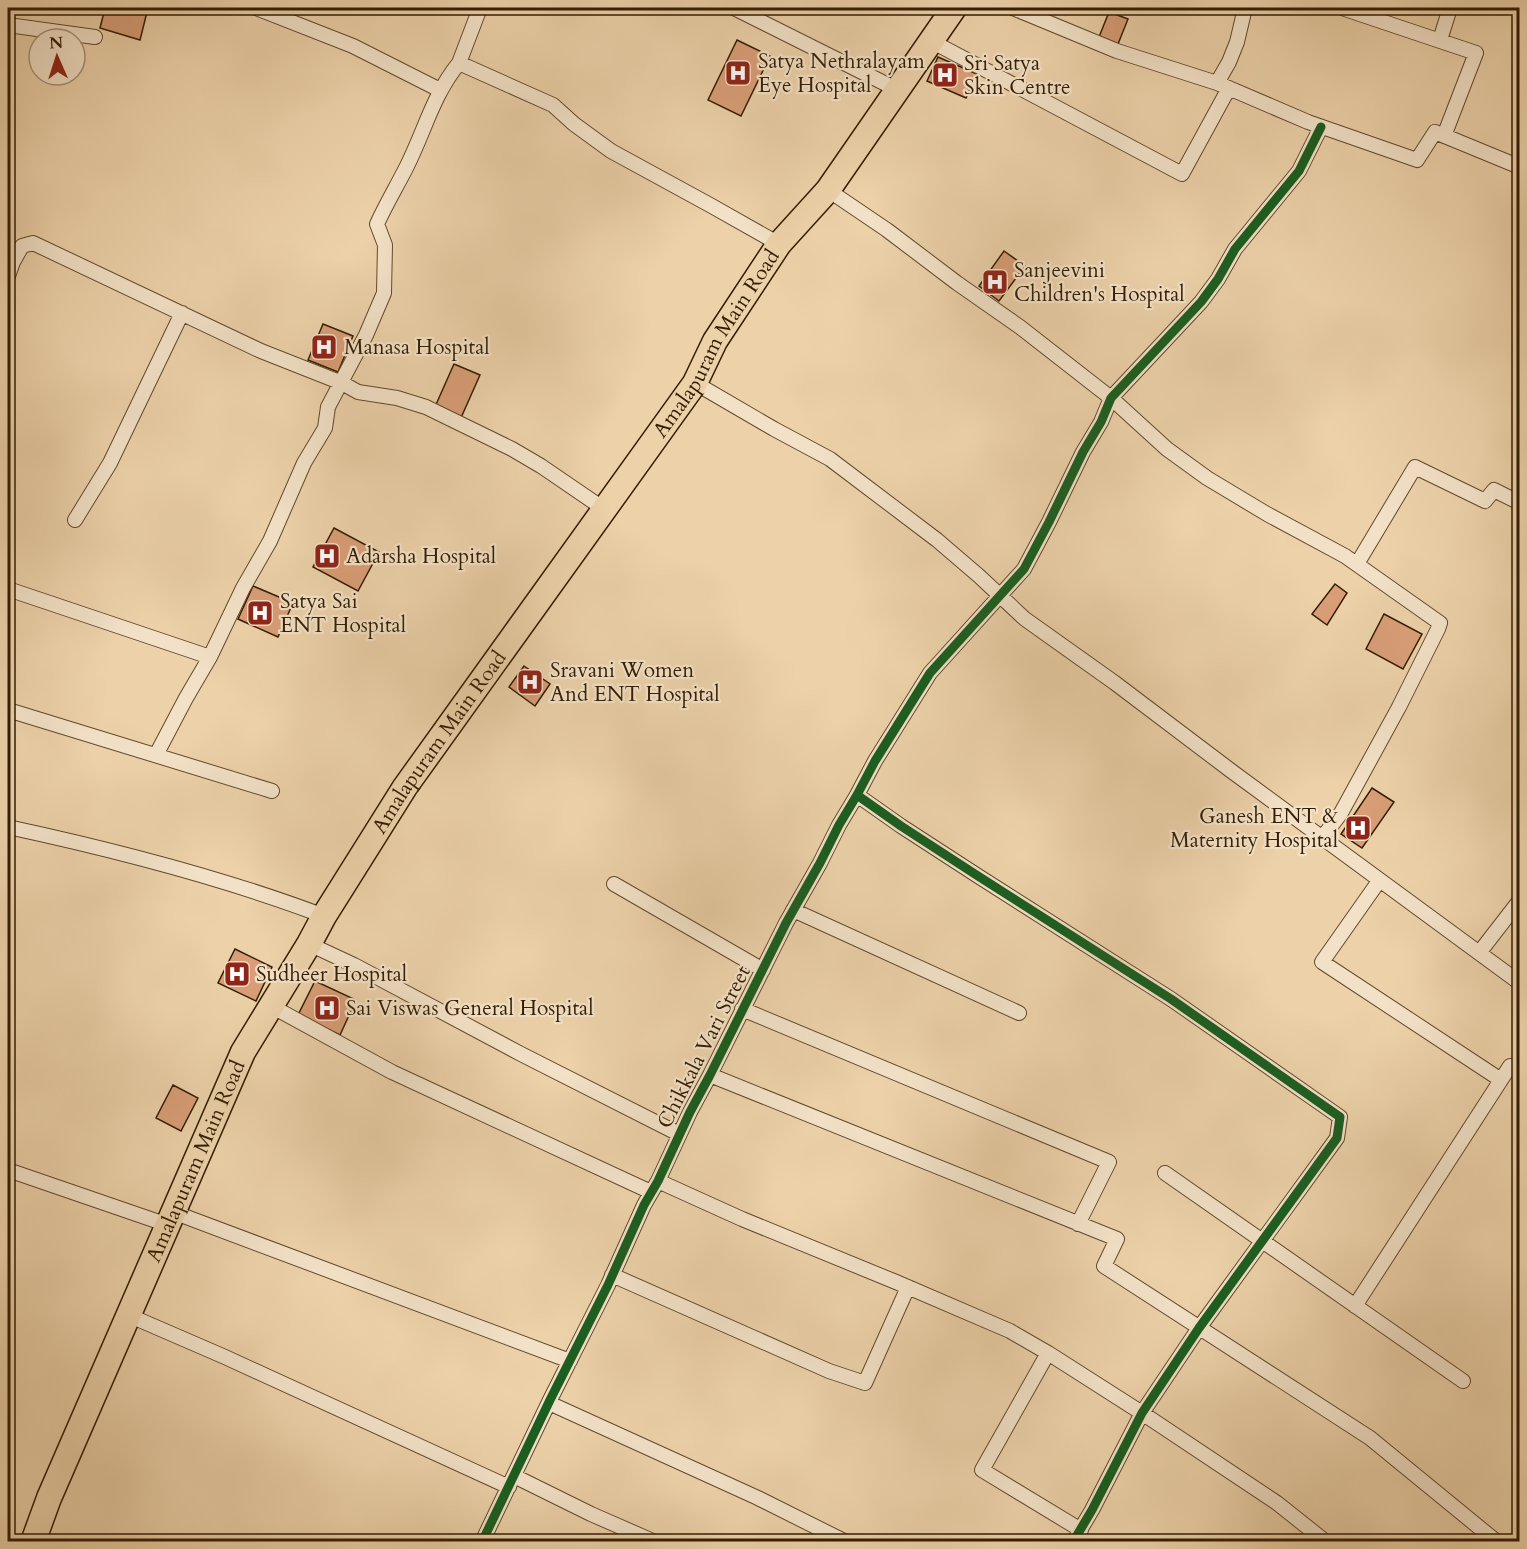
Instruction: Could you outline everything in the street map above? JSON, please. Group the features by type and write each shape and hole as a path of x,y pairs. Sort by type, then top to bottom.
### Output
{"highway":[{"name":"Amalapuram Main Road","path":"33,1542 49,1498 243,1052 324,916 405,787 695,383 715,341 778,244 828,190 954,8"}],"street":[{"path":"256,8 353,46 440,90"},
{"path":"156,755 270,541 304,463 325,428 328,407 366,335 384,293 385,245 377,224 408,165 440,90 459,63 480,8"},
{"path":"734,8 898,90"},
{"path":"1013,8 1117,51 1223,86 1322,127 1417,160 1435,132 1520,167"},
{"path":"931,41 1182,174 1223,86 1229,62 1238,42 1245,8"},
{"path":"1342,8 1476,52 1444,136"},
{"path":"1440,40 1450,8"},
{"path":"8,25 95,37"},
{"path":"459,63 553,105 574,124 611,151 778,244"},
{"name":"Chikkala Vari Street","path":"482,1542 679,1134 793,910 875,761 930,673 1024,569 1112,398 1201,302 1218,279 1234,249 1299,171 1322,127"},
{"path":"828,190 1020,327 1112,398 1167,449 1207,478 1267,514 1345,556 1440,623 1370,762 1341,813 1322,838"},
{"path":"8,276 22,246 33,243 261,351 342,383 358,392 397,398 426,407 541,465 604,509"},
{"path":"75,520 110,463 182,313"},
{"path":"695,383 830,459 937,540 1025,620 1115,683 1379,881 1520,983"},
{"path":"1357,564 1415,467 1485,501 1494,490 1520,503"},
{"path":"8,589 210,657"},
{"path":"8,710 272,791"},
{"path":"857,795 968,870 1171,999 1340,1117 1337,1138 1199,1328 1142,1413 1077,1536 982,1470 1048,1353"},
{"path":"8,827 89,844 170,865 324,916"},
{"path":"1379,881 1322,962 1501,1080"},
{"path":"614,884 763,970"},
{"path":"1479,953 1520,900"},
{"path":"793,910 1019,1013"},
{"path":"309,944 354,965 679,1134"},
{"path":"271,1006 392,1071 654,1187 742,1219 1010,1331 1142,1413 1277,1503 1326,1542"},
{"path":"742,1009 1109,1162 1078,1224"},
{"path":"1355,1306 1510,1066"},
{"path":"710,1075 1117,1239 1104,1266 1370,1438 1497,1542"},
{"path":"8,1170 170,1219 570,1361"},
{"path":"1166,1173 1463,1381"},
{"path":"612,1275 808,1362 865,1383 908,1287"},
{"path":"128,1315 450,1459 512,1481 655,1542"},
{"path":"549,1403 758,1498 846,1542"}],"building":[{"path":"105,8 148,8 140,40 100,28"},
{"path":"1109,12 1128,19 1118,44 1099,37"},
{"path":"737,40 770,56 741,116 708,100"},
{"path":"938,57 977,74 966,98 927,81"},
{"path":"1004,251 1025,266 999,301 979,286"},
{"path":"323,324 353,336 338,372 308,360"},
{"path":"454,364 480,375 460,420 434,409"},
{"path":"334,528 379,552 358,591 313,567"},
{"path":"1335,584 1347,593 1327,625 1312,614"},
{"path":"253,586 293,603 278,637 238,619"},
{"path":"1384,614 1422,634 1403,669 1366,649"},
{"path":"524,666 550,684 535,706 509,687"},
{"path":"1372,788 1394,802 1362,848 1341,834"},
{"path":"235,949 272,967 256,1001 218,983"},
{"path":"315,981 356,1000 340,1035 298,1015"},
{"path":"173,1085 198,1098 181,1131 156,1118"}],"cycle path":[{"path":"482,1542 690,1112 786,923 875,761 930,673 1024,569 1083,452 1101,422 1111,398 1201,302 1218,279 1235,249 1299,171 1321,127"},
{"path":"857,795 901,826 1171,999 1340,1117 1337,1138 1199,1328 1142,1413 1073,1542"}],"place":[{"name":"Satya Nethralayam Eye Hospital","path":"738,73"},
{"name":"Sri Satya Skin Centre","path":"945,75"},
{"name":"Sanjeevini Children's Hospital","path":"995,282"},
{"name":"Manasa Hospital","path":"324,347"},
{"name":"Adarsha Hospital","path":"327,556"},
{"name":"Satya Sai ENT Hospital","path":"260,613"},
{"name":"Sravani Women And ENT Hospital","path":"530,682"},
{"name":"Ganesh ENT & Maternity Hospital","path":"1358,828"},
{"name":"Sudheer Hospital","path":"237,974"},
{"name":"Sai Viswas General Hospital","path":"327,1008"}]}
